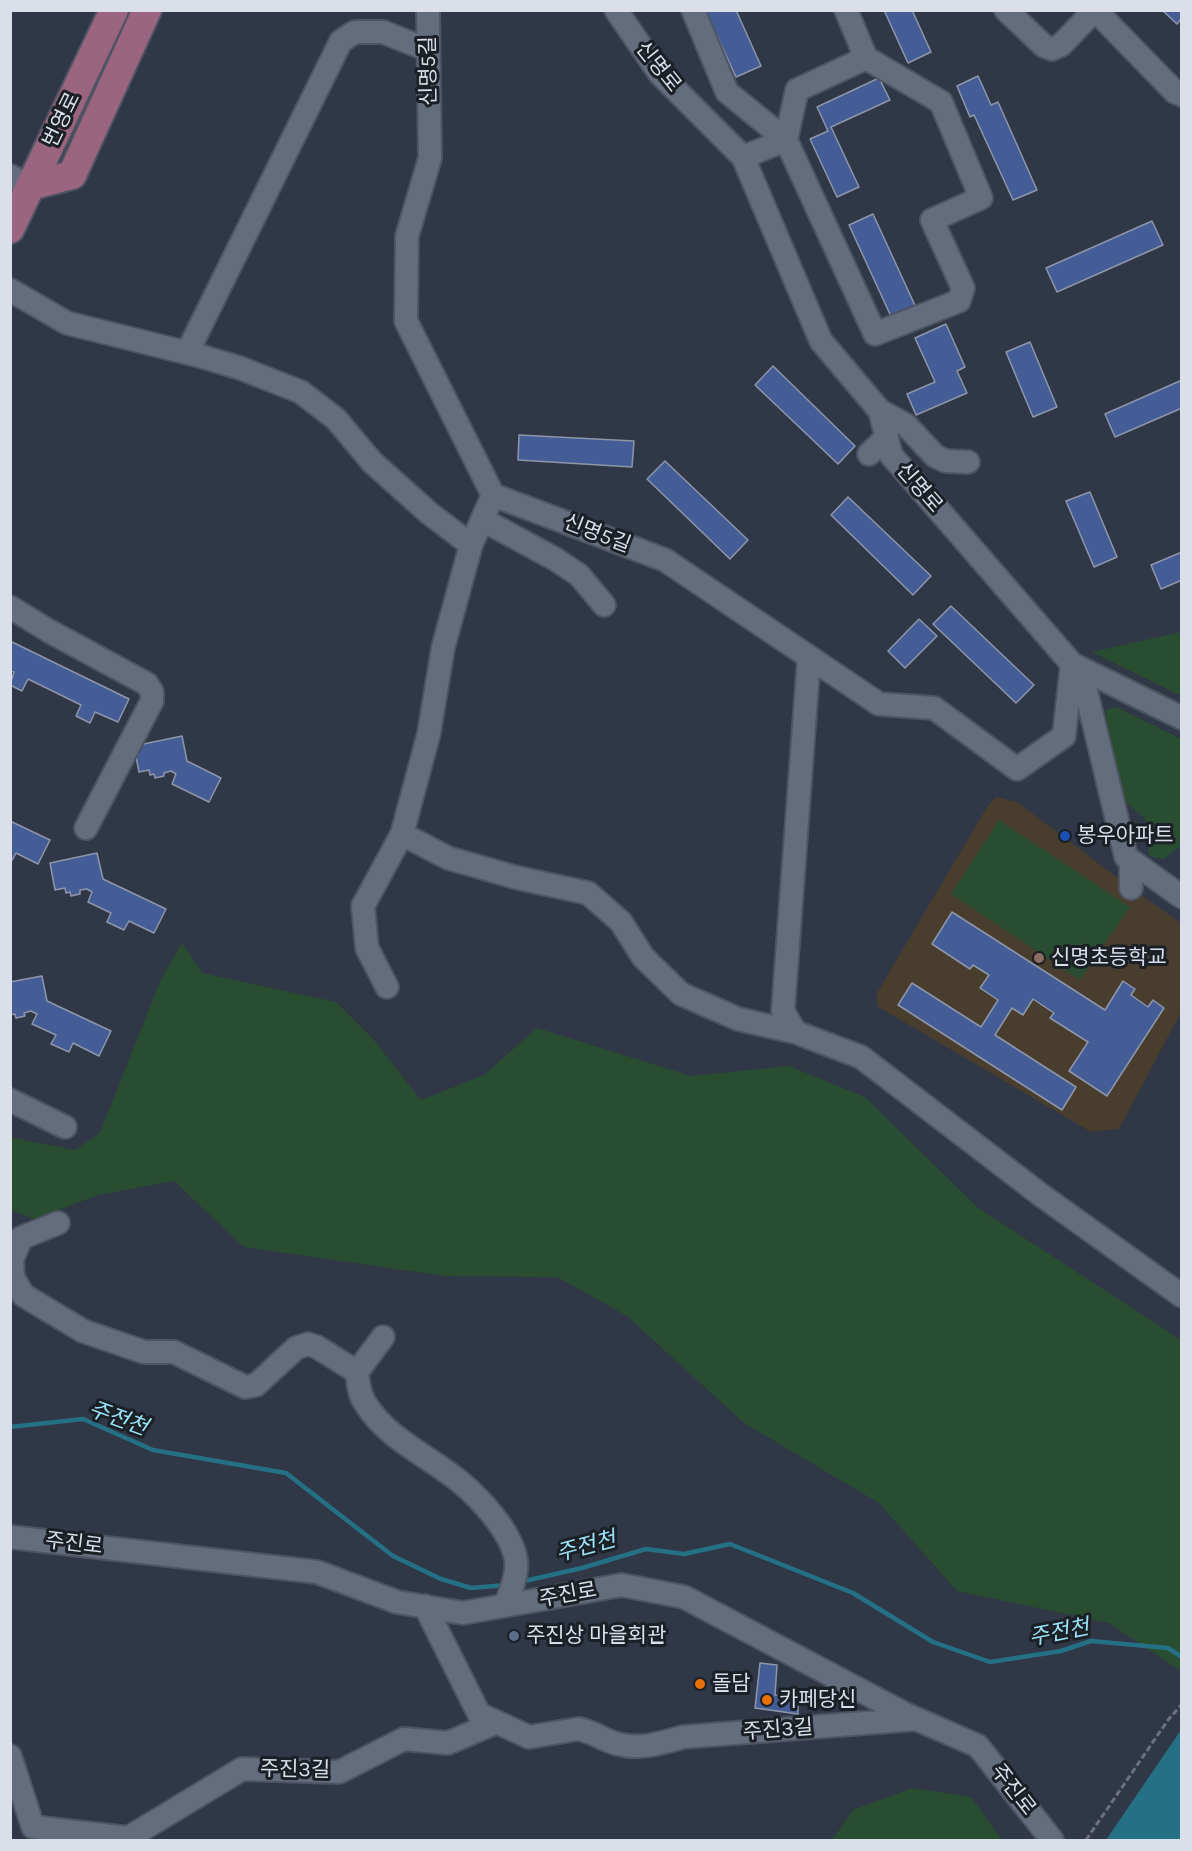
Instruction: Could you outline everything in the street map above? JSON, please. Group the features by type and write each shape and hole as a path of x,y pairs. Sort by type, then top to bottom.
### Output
{"main road":[{"name":"번영로","path":"10,229 20,181 87,68 114,10"},
{"path":"20,181 72,175 147,10"},
{"path":"87,68 87,86 92,90 98,92 104,90 116,80"}],"street":[{"name":"신명5길","path":"428,10 430,158 407,236 406,321 494,495 665,560 879,705 934,708 1017,769 1064,736 1072,664"},
{"name":"신명로","path":"616,10 660,74 742,157 821,340 880,411 891,455 1072,664 1086,691 1126,857 1131,861"},
{"path":"693,10 727,92 786,140 875,334 959,301 963,288 932,220 981,198 941,102 866,58 846,10"},
{"path":"1005,10 1044,46 1052,49 1061,45 1090,15 1094,13 1100,15 1175,92 1182,95"},
{"path":"188,353 341,41 355,32 383,32 428,50"},
{"path":"786,140 797,90 866,58"},
{"path":"742,157 786,140"},
{"path":"10,290 68,323 240,368 301,392 336,419 380,469 429,513 471,545"},
{"path":"880,411 906,425 935,456 946,461 968,462"},
{"path":"869,454 887,437"},
{"path":"387,987 367,948 363,906 402,834 429,733 443,648 471,545 494,495"},
{"path":"483,519 579,575 604,605"},
{"path":"10,607 49,631 147,684 152,692 152,700 86,828"},
{"path":"795,1032 783,1011 809,658"},
{"path":"1072,664 1182,718"},
{"path":"402,834 448,858 518,878 588,893 621,922 644,957 681,994 738,1019 795,1032 861,1058 1041,1195 1182,1296"},
{"path":"1131,861 1131,888"},
{"path":"1131,861 1182,897"},
{"path":"10,1100 65,1127"},
{"path":"58,1223 21,1238 12,1260 13,1277 22,1295 83,1331 144,1352 174,1352 245,1387 256,1385 296,1348 308,1344 317,1347 357,1372 363,1401 376,1419 390,1432 460,1482 503,1528 514,1551 516,1573 508,1600"},
{"path":"357,1372 383,1337"},
{"name":"주진로","path":"10,1537 317,1572 397,1602 463,1613 508,1600 622,1585 684,1597 912,1717 978,1746 1052,1840"},
{"path":"424,1606 479,1714 497,1722"},
{"name":"주진3길","path":"10,1756 33,1827 128,1838 242,1768 339,1772 404,1739 448,1743 497,1722 530,1737 585,1730 619,1744 654,1746 683,1737 912,1717"}],"path":[{"path":"1086,1840 1168,1720 1182,1704"}],"shaded area":[{"name":"신명초등학교","path":"996,797 1017,802 1181,923 1181,1012 1119,1129 1091,1132 877,1006 877,993 987,807"}],"green space":[{"path":"1181,632 1181,696 1092,652"},
{"path":"1116,707 1181,739 1181,845 1164,859 1149,856 1145,819 1123,800 1105,710"},
{"path":"999,820 1130,907 1080,980 951,894"},
{"path":"182,943 202,973 336,1002 373,1039 421,1100 484,1075 537,1028 691,1076 789,1066 865,1097 977,1207 1181,1340 1181,1671 1109,1623 957,1591 879,1503 744,1423 627,1316 557,1277 444,1276 244,1247 174,1181 98,1195 35,1219 11,1210 11,1135 14,1138 75,1150 100,1133 161,979"},
{"path":"912,1788 971,1797 1002,1840 832,1840 853,1810"}],"water":[{"path":"1181,1730 1181,1840 1106,1840"}],"building":[{"path":"705,10 736,10 761,66 736,77"},
{"path":"884,10 912,10 931,52 908,63"},
{"path":"1162,10 1182,10 1182,18 1177,24"},
{"path":"978,76 991,105 998,102 1037,190 1013,200 974,115 970,117 957,86"},
{"path":"879,78 890,100 831,127 859,187 837,197 810,139 828,131 817,107"},
{"path":"873,214 918,312 894,323 849,225"},
{"path":"1152,221 1163,245 1057,292 1046,268"},
{"path":"946,324 965,367 957,371 967,393 916,415 907,394 935,382 915,338"},
{"path":"1030,342 1057,407 1033,417 1006,352"},
{"path":"773,366 855,446 838,464 755,385"},
{"path":"1182,380 1182,408 1115,437 1105,414"},
{"path":"519,435 634,441 632,467 518,460"},
{"path":"665,461 748,540 730,559 647,479"},
{"path":"1090,492 1117,557 1094,567 1066,501"},
{"path":"848,497 931,576 913,595 831,515"},
{"path":"1182,552 1182,580 1161,589 1151,565"},
{"path":"951,606 1034,685 1016,703 933,624"},
{"path":"919,619 937,636 905,668 888,651"},
{"path":"10,641 129,699 118,722 95,712 90,723 76,716 81,705 28,679 22,691 10,685 14,672 10,671"},
{"path":"182,736 187,761 221,778 209,802 172,784 176,774 171,771 155,778 154,774 150,775 149,770 139,772 134,746"},
{"path":"10,821 50,840 38,864 16,853 10,864"},
{"path":"97,853 103,879 166,909 154,933 129,921 124,930 107,922 111,913 88,902 92,892 87,889 80,890 80,894 71,896 70,892 66,893 65,888 55,890 50,863"},
{"path":"952,912 1105,1010 1123,981 1135,989 1131,995 1148,1007 1153,1000 1164,1008 1107,1096 1069,1071 1088,1042 1050,1018 1054,1013 1033,999 1023,1015 1012,1008 995,1035 1076,1087 1062,1110 898,1005 912,983 981,1027 998,1000 980,988 989,975 973,965 970,969 932,944"},
{"path":"42,976 47,1001 111,1031 99,1056 73,1043 69,1052 51,1044 56,1035 32,1024 37,1014 31,1011 24,1013 25,1016 16,1018 15,1014 10,1015 10,982"},
{"path":"760,1663 777,1665 775,1695 798,1699 798,1714 755,1708"}],"waterway":[{"name":"주전천","path":"10,1427 83,1419 153,1450 286,1473 393,1556 441,1579 471,1588 506,1585"},
{"name":"주전천","path":"520,1582 582,1568 646,1549 684,1554 730,1544 853,1593 933,1642 990,1662 1061,1651 1091,1641 1168,1648 1182,1657"}],"place":[{"name":"봉우아파트","path":"1065,836"},
{"name":"신명초등학교","path":"1039,958"},
{"name":"주진상 마을회관","path":"514,1636"},
{"name":"돌담","path":"700,1684"},
{"name":"카페당신","path":"767,1700"}]}
